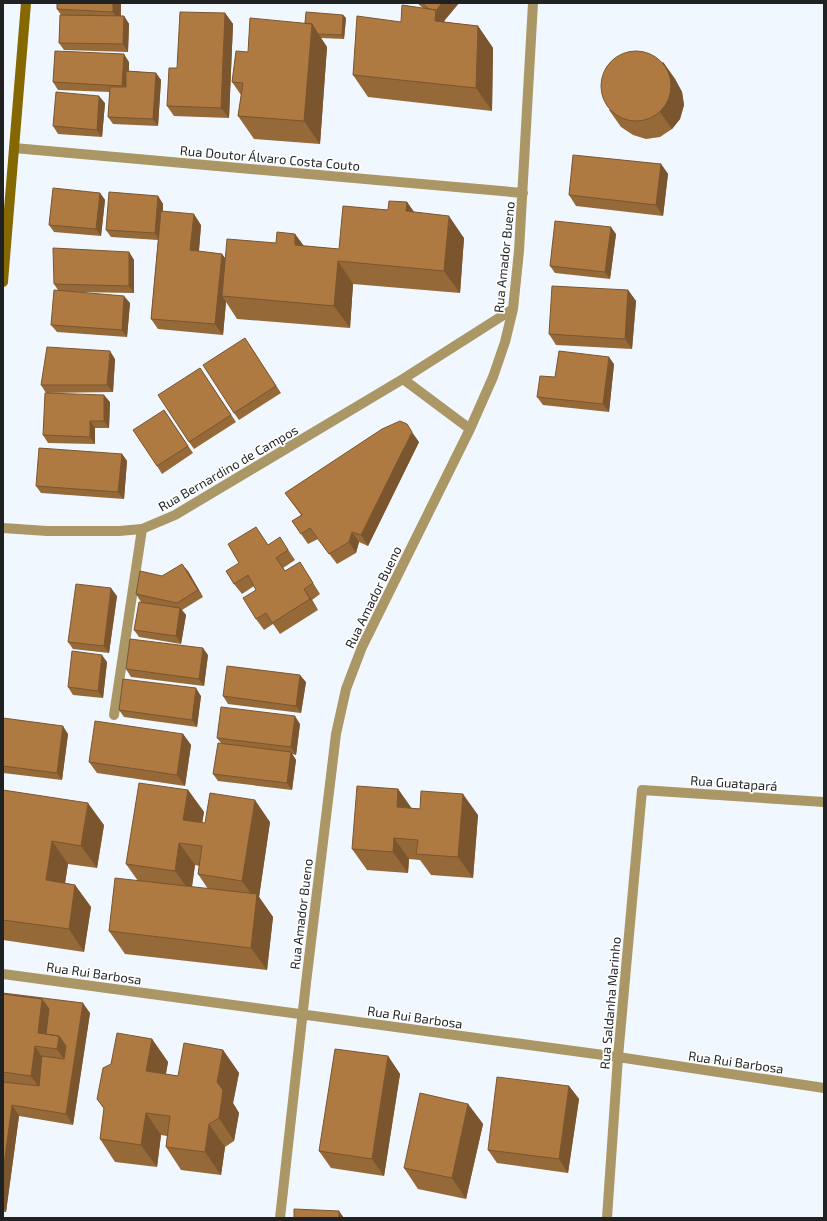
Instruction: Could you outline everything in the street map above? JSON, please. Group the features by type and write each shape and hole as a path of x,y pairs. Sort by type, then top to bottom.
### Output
{"main road":[{"path":"3,282 26,3"}],"street":[{"name":"Rua Amador Bueno","path":"280,1218 302,1014 336,734 346,689 362,647 470,429 493,377 505,342 513,309 523,193 533,3"},
{"name":"Rua Doutor Álvaro Costa Couto","path":"14,148 523,193"},
{"name":"Rua Bernardino de Campos","path":"3,528 47,530 142,529 175,515 227,486 403,379 513,309"},
{"path":"403,379 470,429"},
{"path":"114,715 142,529"},
{"name":"Rua Guatapará","path":"642,790 824,802"},
{"name":"Rua Saldanha Marinho","path":"606,1218 618,1057 642,790"},
{"name":"Rua Rui Barbosa","path":"3,974 618,1057 824,1088"}],"building":[{"path":"57,3 113,3 113,12 57,9"},
{"path":"422,3 442,3 436,11 429,9"},
{"path":"402,5 436,10 435,21 478,26 476,88 353,75 357,16 401,22"},
{"path":"180,12 225,13 221,108 167,106 169,68 177,68"},
{"path":"306,12 343,15 342,35 318,34 312,24 305,23"},
{"path":"60,15 124,16 123,44 59,43"},
{"path":"250,18 312,24 304,121 238,116 243,83 232,82 236,51 248,52"},
{"path":"55,51 124,54 122,86 53,82"},
{"path":"629,51 643,51 656,57 665,66 671,79 669,99 661,111 643,121 629,121 616,115 607,106 601,93 601,79 607,66 616,57"},
{"path":"126,71 156,73 153,119 108,117 110,87 126,87"},
{"path":"56,92 99,96 97,130 53,126"},
{"path":"573,155 661,164 656,205 569,195"},
{"path":"53,188 100,193 96,229 49,225"},
{"path":"109,192 158,196 155,233 106,230"},
{"path":"389,201 407,202 406,211 449,216 444,271 338,261 334,306 222,296 227,239 276,243 277,232 295,234 295,245 339,249 343,206 388,210"},
{"path":"161,211 194,214 190,250 222,254 215,324 151,319"},
{"path":"555,221 611,227 605,272 550,266"},
{"path":"53,248 129,252 129,286 54,284"},
{"path":"552,286 628,290 625,339 549,334"},
{"path":"54,290 124,296 122,330 51,325"},
{"path":"245,338 276,386 234,413 203,365"},
{"path":"47,347 110,351 107,385 41,385"},
{"path":"559,351 609,357 603,404 537,397 540,376 555,377"},
{"path":"200,368 231,415 189,442 158,395"},
{"path":"45,393 104,395 104,421 90,421 90,437 43,435"},
{"path":"164,410 188,446 157,466 133,430"},
{"path":"400,421 407,424 412,432 361,535 352,532 349,542 329,554 310,528 301,534 292,521 302,515 285,493 382,429"},
{"path":"39,448 122,454 118,492 36,486"},
{"path":"256,527 268,545 280,537 288,550 276,558 285,571 300,562 313,583 304,589 310,599 272,623 266,613 256,619 243,598 256,590 248,575 234,584 226,571 239,563 228,544"},
{"path":"182,564 198,590 177,603 136,594 140,571 162,576"},
{"path":"76,584 111,588 104,646 68,642"},
{"path":"139,602 180,608 176,636 134,630"},
{"path":"130,639 203,648 199,679 126,669"},
{"path":"72,651 102,655 98,691 68,687"},
{"path":"227,666 300,675 296,706 223,696"},
{"path":"123,679 196,688 192,720 119,710"},
{"path":"221,707 295,716 291,747 217,738"},
{"path":"3,718 63,726 57,773 3,766"},
{"path":"95,721 183,734 177,775 89,762"},
{"path":"218,743 291,752 287,783 213,774"},
{"path":"139,783 188,790 183,820 205,823 210,793 255,800 242,881 198,874 202,846 179,843 175,871 126,864"},
{"path":"357,786 398,789 397,807 420,809 421,791 463,794 458,857 416,854 418,840 394,838 393,852 352,849"},
{"path":"3,790 88,803 81,846 52,841 46,880 75,885 69,929 3,920"},
{"path":"115,878 257,894 251,948 109,931"},
{"path":"3,993 83,1003 66,1114 12,1105 3,1172 3,1082 39,1086 42,1056 64,1059 66,1046 59,1036 46,1034 49,1009 42,999"},
{"path":"3,994 42,999 38,1033 59,1036 57,1049 35,1046 31,1076 3,1072"},
{"path":"117,1033 152,1039 146,1071 178,1076 184,1043 223,1050 217,1082 223,1090 219,1118 209,1124 205,1152 166,1147 170,1116 146,1113 141,1145 100,1139 104,1108 97,1099 103,1068 111,1064"},
{"path":"335,1049 388,1056 372,1159 319,1151"},
{"path":"497,1077 569,1086 559,1159 488,1150"},
{"path":"420,1093 468,1104 452,1178 404,1168"},
{"path":"294,1209 339,1211 339,1218 294,1218"}]}
